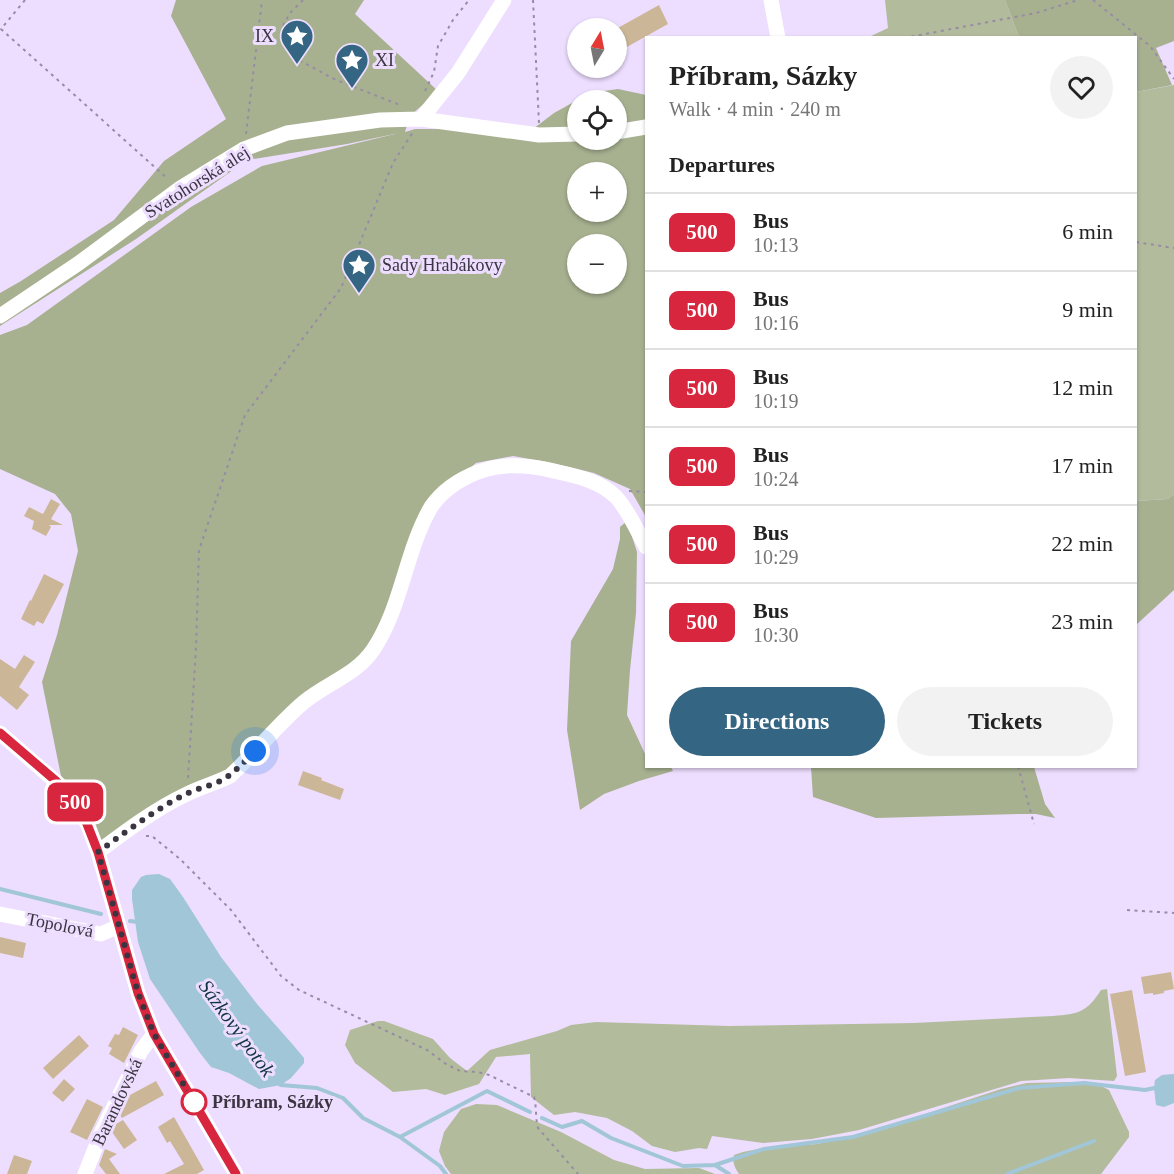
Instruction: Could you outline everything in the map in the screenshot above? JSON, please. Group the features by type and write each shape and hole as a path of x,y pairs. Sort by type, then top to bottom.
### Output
{"street":[{"path":"421,119 458,73 504,0"},
{"path":"771,0 778,36"},
{"name":"Svatohorská alej","path":"0,316 79,263 179,189 244,149 288,133 380,120 421,119 539,135 567,134"},
{"path":"627,131 645,128"},
{"path":"98,852 144,819 187,794 230,776 304,702 361,664 372,652 387,624 418,534 432,507 441,495 469,475 490,468 511,465 580,477 600,485 616,497 628,513 645,545"},
{"path":"0,733 69,794 79,808 98,852 138,993 154,1034 236,1174"},
{"name":"Topolová","path":"0,914 101,934 119,926"},
{"name":"Barandovská","path":"86,1174 106,1120 141,1051 154,1034"}],"path":[{"path":"25,0 0,29 179,189"},
{"path":"244,149 262,0"},
{"path":"303,0 284,23 281,36 286,49 299,60 334,79 401,105 407,105"},
{"path":"424,94 434,72 438,46 469,0"},
{"path":"533,0 539,135"},
{"path":"915,36 1036,13 1078,0"},
{"path":"1093,0 1150,46 1174,79"},
{"path":"187,794 199,550 245,415 340,288 393,163 421,119"},
{"path":"1137,242 1174,248"},
{"path":"1019,768 1034,824"},
{"path":"122,834 152,836 180,859 231,910 281,976 299,990 427,1050 460,1071 489,1074 534,1097 537,1106 538,1128 578,1174"},
{"path":"1127,910 1174,913"}],"green space":[{"path":"176,0 364,0 355,14 438,91 410,116 405,132 415,129 533,129 567,106 567,150 627,150 627,91 645,95 645,515 630,489 594,473 513,456 476,463 432,500 371,651 228,776 98,846 61,776 42,682 57,635 78,551 71,514 55,494 0,469 0,335 27,325 191,207 262,166 399,133 247,160 136,239 0,326 0,293 114,220 164,161 226,119 171,16"},
{"path":"885,0 1005,0 1019,36 871,36 888,28"},
{"path":"1005,0 1174,0 1174,41 1156,48 1172,85 1137,92 1137,36 1019,36"},
{"path":"1174,85 1174,494 1168,499 1137,501 1137,92"},
{"path":"1174,494 1174,590 1137,624 1137,501 1168,499"},
{"path":"627,521 637,552 636,613 627,715 645,754 645,768 672,768 673,771 604,794 580,810 567,730 571,641 613,569 620,539 620,527"},
{"path":"811,768 1034,768 1045,804 1055,818 1036,814 1019,814 876,818 813,797"},
{"path":"1107,989 1117,1076 1114,1081 1069,1078 1021,1081 859,1130 812,1139 763,1143 712,1136 707,1149 675,1152 652,1146 632,1131 607,1118 575,1112 554,1115 531,1097 530,1054 496,1057 479,1084 445,1095 426,1089 393,1092 355,1063 345,1045 350,1030 384,1021 433,1039 450,1058 467,1071 490,1050 571,1025 596,1022 729,1026 914,1023 1053,1016 1082,1011 1101,990"},
{"path":"1075,1082 1109,1090 1129,1132 1129,1137 1101,1174 739,1174 734,1163 734,1155 743,1152 763,1148 817,1144 880,1129 1001,1089 1027,1083"},
{"path":"476,1104 497,1105 561,1132 614,1160 645,1169 699,1168 715,1174 451,1174 439,1151 444,1132 461,1109"}],"water":[{"path":"159,874 170,879 221,957 257,1004 304,1058 304,1063 291,1078 281,1085 259,1089 229,1073 211,1067 150,979 138,942 132,890 141,877"},
{"path":"1174,1074 1174,1103 1164,1107 1156,1105 1155,1080 1162,1075"}],"building":[{"path":"659,5 668,24 627,47 627,23"},
{"path":"51,499 60,504 51,519 63,525 49,525 51,527 46,536 32,529 34,521 24,516 29,507 43,514"},
{"path":"44,574 64,584 43,624 37,621 34,626 21,619"},
{"path":"24,655 35,662 19,687 29,695 17,710 0,696 0,659 15,669"},
{"path":"303,771 344,789 340,800 298,785"},
{"path":"0,937 26,943 23,958 0,953"},
{"path":"1171,972 1174,989 1153,995 1153,993 1144,994 1141,977"},
{"path":"1132,990 1146,1072 1125,1076 1110,994"},
{"path":"123,1027 138,1035 124,1063 109,1054 112,1048 108,1046 115,1034 119,1035"},
{"path":"79,1035 89,1046 53,1079 43,1068"},
{"path":"64,1079 75,1089 63,1102 52,1093"},
{"path":"156,1081 164,1095 122,1118 120,1115 130,1095"},
{"path":"87,1099 103,1107 87,1140 70,1132"},
{"path":"174,1117 204,1170 197,1174 164,1174 184,1164 170,1141 167,1143 158,1127"},
{"path":"123,1120 137,1140 124,1149 112,1132 116,1124"},
{"path":"105,1149 117,1154 109,1159 120,1174 106,1174 99,1165"},
{"path":"14,1155 32,1161 27,1174 7,1174"}],"waterway":[{"name":"Sázkový potok","path":"0,889 101,914"},
{"name":"Sázkový potok","path":"130,921 138,922"},
{"name":"Sázkový potok","path":"278,1083 317,1088 343,1098 363,1118 400,1137 440,1166 446,1174"},
{"path":"542,1118 562,1127 582,1121 611,1138 683,1166 715,1165 764,1149 853,1137 1019,1088 1084,1083 1145,1090 1159,1087"},
{"path":"400,1137 487,1091 530,1112"},
{"path":"1007,1174 1094,1141"},
{"path":"715,1165 729,1174"}],"bus line":[{"name":"500","path":"0,733 56,781 79,808 98,852 138,993 154,1034 236,1174"}],"place":[{"name":"IX","path":"297,65"},
{"name":"XI","path":"352,89"},
{"name":"Sady Hrabákovy","path":"359,294"},
{"name":"Příbram, Sázky","path":"194,1102"}],"route":[{"path":"194,1102 154,1034 138,993 98,852 144,819 173,802 230,776 255,751"}]}
